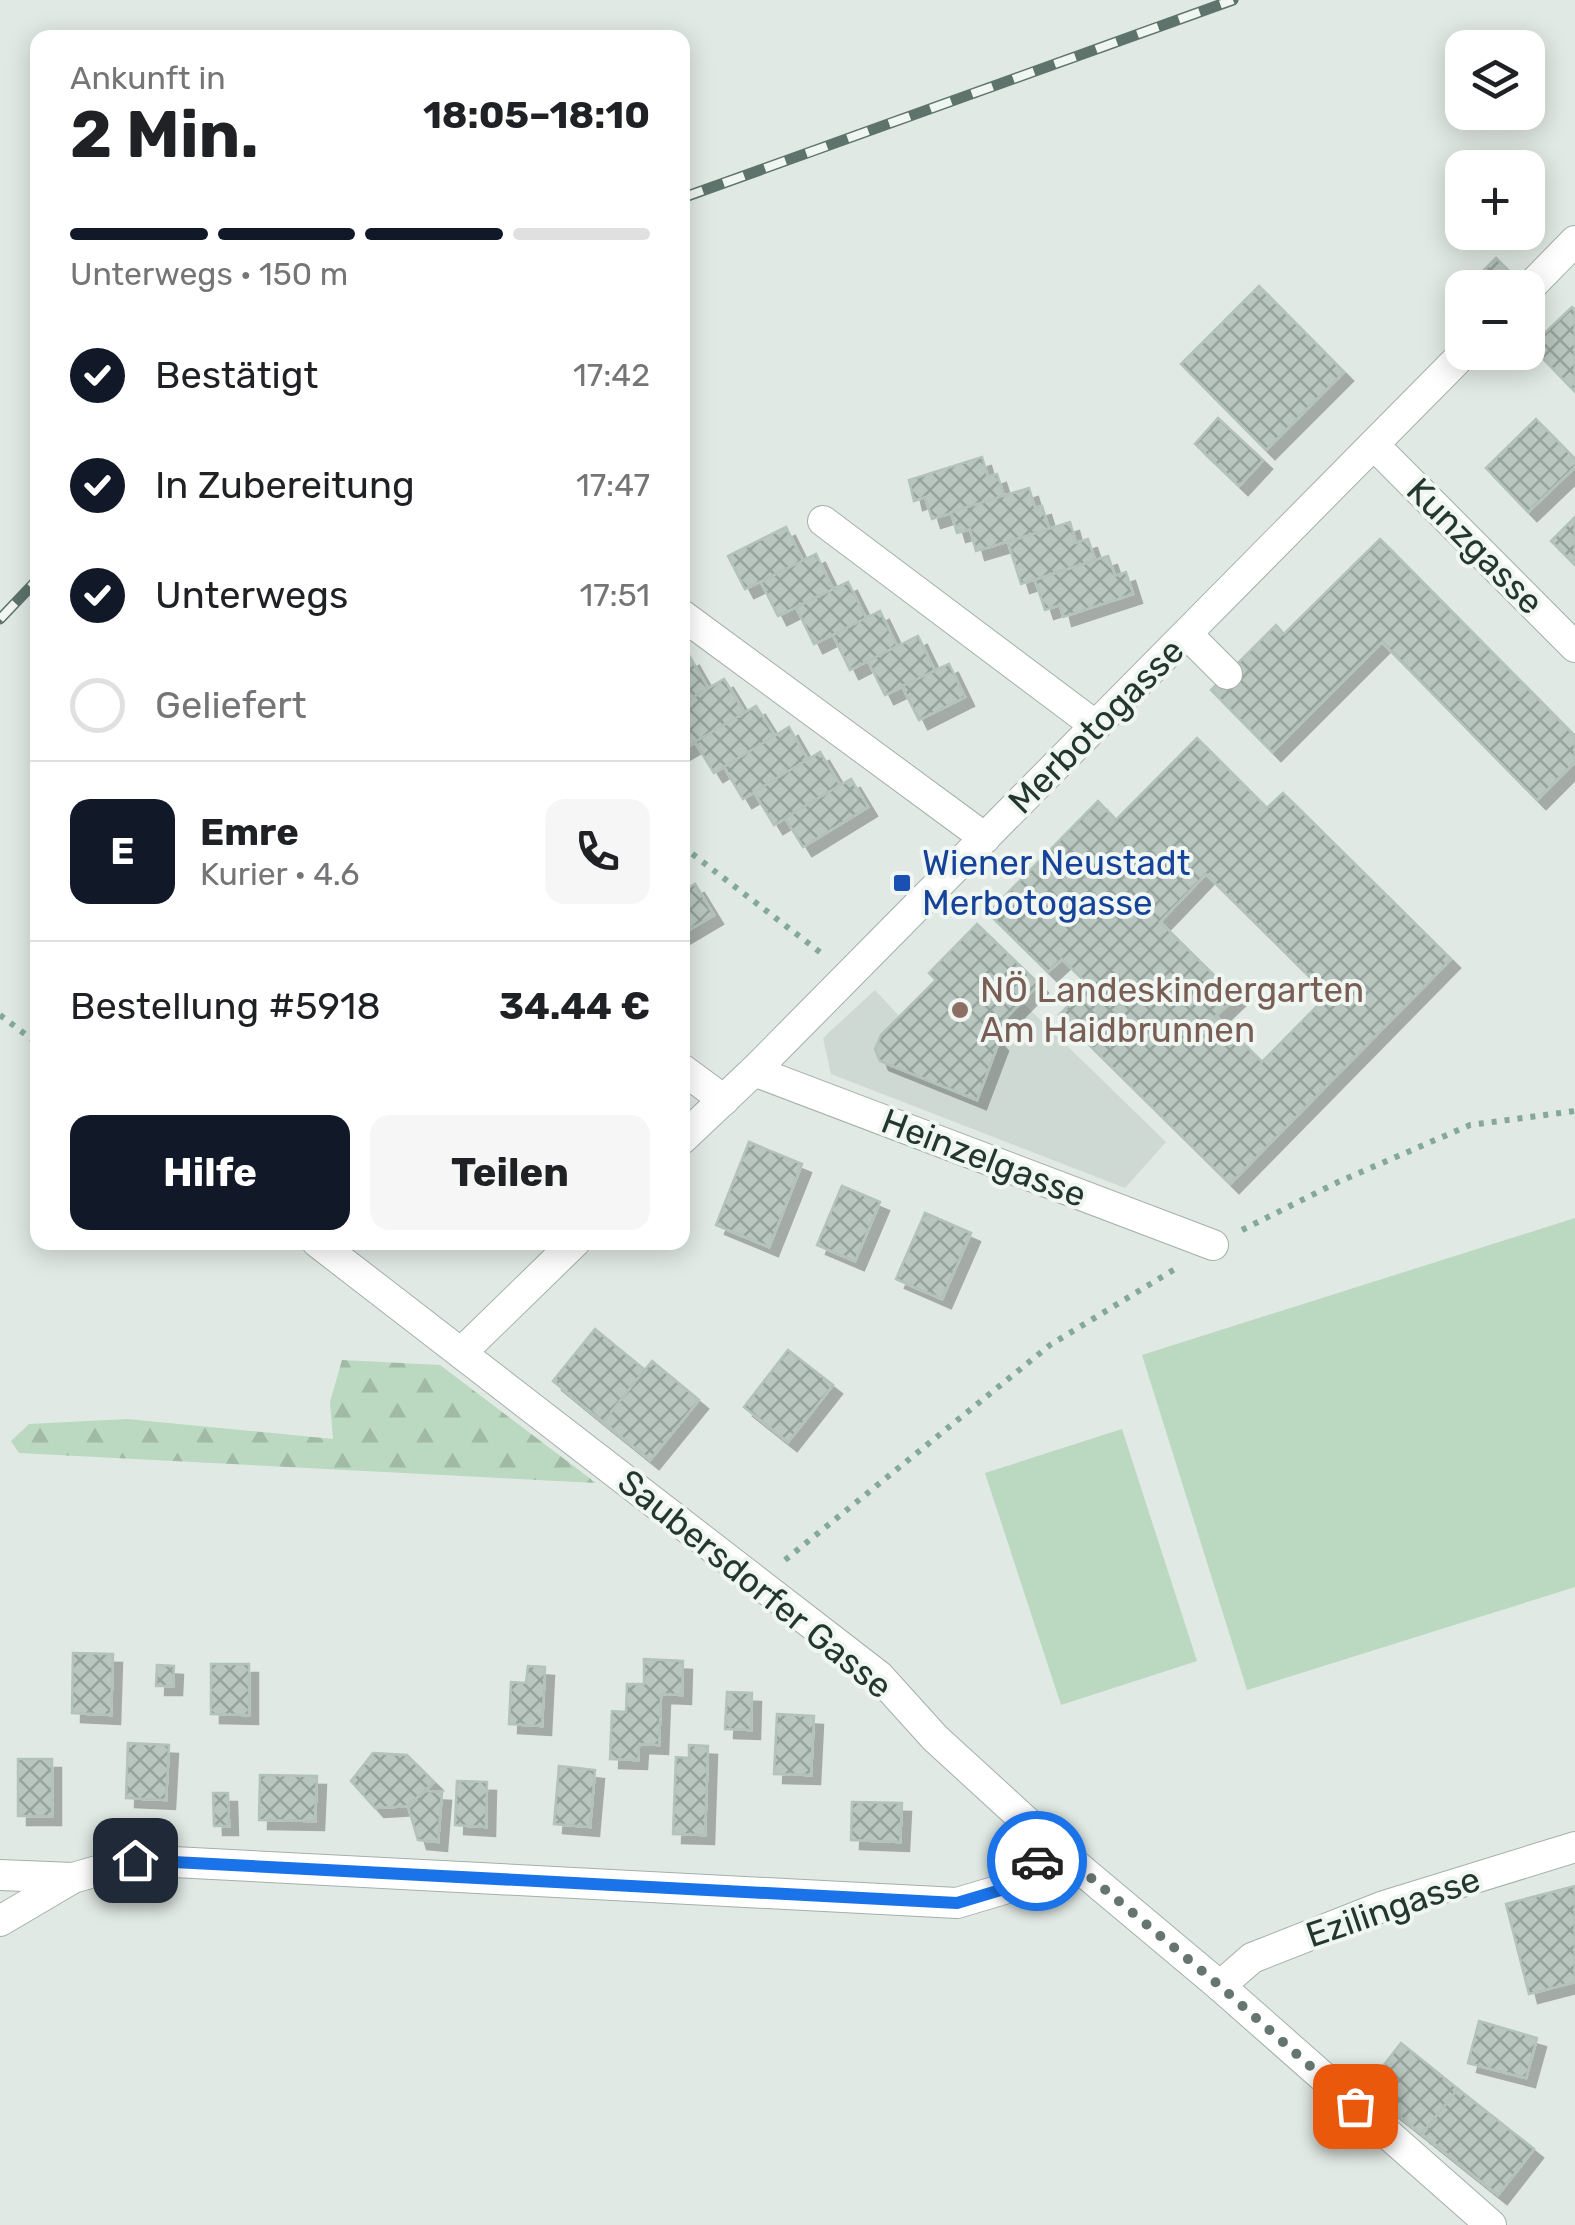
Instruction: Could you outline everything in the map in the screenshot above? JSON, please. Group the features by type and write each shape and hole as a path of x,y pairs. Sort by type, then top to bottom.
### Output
{"street":[{"path":"1545,272 1575,241"},
{"name":"Merbotogasse","path":"690,1132 1447,370"},
{"name":"Kunzgasse","path":"1374,444 1575,647"},
{"path":"823,521 1096,726"},
{"path":"690,621 985,838"},
{"path":"1187,634 1227,674"},
{"name":"Heinzelgasse","path":"754,1071 1213,1245"},
{"path":"690,1075 724,1100"},
{"name":"Saubersdorfer Gasse","path":"328,1250 878,1676 935,1738 1053,1846 1220,1986 1491,2225"},
{"path":"462,1352 566,1250"},
{"path":"0,1921 73,1878 135,1860 957,1903 1004,1889 1053,1846"},
{"name":"Ezilingasse","path":"1220,1986 1252,1958 1384,1906 1575,1847"},
{"path":"0,1875 73,1878"}],"path":[{"path":"690,852 850,975"},
{"path":"0,1015 30,1038"},
{"path":"760,1586 775,1568 1050,1345 1213,1245 1338,1182 1470,1125 1575,1111"}],"shaded area":[{"path":"977,924 1039,984 1022,1002 1166,1142 1125,1188 831,1074 823,1038 875,990 900,1017 936,980 929,973"}],"green space":[{"path":"1575,1218 1575,1587 1247,1690 1142,1355"},
{"path":"342,1360 440,1365 596,1483 19,1453 11,1441 29,1424 127,1419 333,1439 330,1402"},
{"path":"1122,1429 1197,1661 1061,1705 985,1473"}],"building":[{"path":"1496,258 1507,269 1506,270 1484,270"},
{"path":"1259,286 1344,372 1266,450 1181,364"},
{"path":"1572,307 1575,310 1575,392 1545,361 1545,333"},
{"path":"1218,418 1263,460 1239,486 1195,444"},
{"path":"1536,419 1575,459 1575,467 1528,512 1486,468"},
{"path":"982,457 988,477 997,474 1004,496 932,519 925,497 914,501 909,480"},
{"path":"1029,488 1035,508 1042,506 1049,529 976,551 970,529 957,533 951,512"},
{"path":"1575,517 1575,565 1551,541"},
{"path":"1070,522 1076,543 1088,539 1095,560 1021,584 1008,542"},
{"path":"786,527 803,561 745,589 728,556"},
{"path":"1380,539 1575,736 1575,762 1537,800 1382,642 1272,752 1211,690 1276,625 1284,634"},
{"path":"816,554 833,589 778,616 761,582"},
{"path":"1108,556 1115,576 1126,572 1133,594 1063,617 1060,605 1045,610 1035,580"},
{"path":"848,582 866,618 814,644 796,607"},
{"path":"880,611 897,646 850,670 833,635"},
{"path":"918,636 935,671 885,695 868,661"},
{"path":"690,657 708,688 690,699"},
{"path":"949,664 965,697 919,720 902,686"},
{"path":"724,679 745,713 690,745 690,699"},
{"path":"756,706 775,736 714,773 695,742"},
{"path":"789,727 808,760 743,799 724,767"},
{"path":"1197,738 1267,808 1283,793 1451,959 1230,1184 1059,1015 1089,985 1062,959 1048,972 988,913 1098,801 1116,820","holes":["1206,874 1328,995 1262,1062 1216,1016 1236,997 1160,922"]},
{"path":"820,752 840,785 774,825 754,792"},
{"path":"851,779 868,807 803,847 785,818"},
{"path":"695,884 714,915 690,929 690,887"},
{"name":"NÖ Landeskindergarten Am Haidbrunnen","path":"977,924 1039,984 991,1033 999,1042 977,1100 880,1061 875,1049 881,1035 936,980 929,973"},
{"path":"749,1142 802,1164 769,1247 716,1225"},
{"path":"842,1186 880,1202 855,1261 817,1245"},
{"path":"925,1213 971,1233 942,1299 896,1279"},
{"path":"595,1329 645,1370 603,1422 553,1381"},
{"path":"788,1350 833,1385 788,1442 744,1407"},
{"path":"652,1361 699,1400 650,1460 603,1422"},
{"path":"73,1653 113,1654 111,1715 72,1713"},
{"path":"644,1659 683,1661 682,1695 661,1694 659,1745 639,1744 638,1760 610,1759 612,1711 626,1712 627,1684 644,1684"},
{"path":"211,1664 249,1664 249,1715 211,1714"},
{"path":"157,1665 174,1666 173,1686 156,1686"},
{"path":"528,1666 545,1667 542,1726 509,1724 511,1682 526,1683"},
{"path":"727,1692 752,1693 751,1730 725,1729"},
{"path":"777,1714 814,1716 811,1775 774,1774"},
{"path":"128,1743 169,1745 166,1800 126,1798"},
{"path":"689,1745 708,1746 705,1835 673,1834 676,1757 689,1758"},
{"path":"373,1753 407,1755 434,1782 408,1806 375,1808 351,1781"},
{"path":"18,1759 52,1759 52,1816 18,1816"},
{"path":"559,1766 595,1770 590,1827 554,1824"},
{"path":"260,1775 317,1776 315,1821 259,1820"},
{"path":"457,1781 487,1782 486,1827 455,1825"},
{"path":"425,1791 442,1792 438,1842 418,1840 408,1806"},
{"path":"213,1793 228,1793 229,1826 214,1826"},
{"path":"852,1802 902,1803 900,1842 851,1840"},
{"path":"1575,1886 1575,1982 1529,1994 1506,1904"},
{"path":"1479,2021 1537,2038 1526,2078 1468,2063"},
{"path":"1401,2043 1458,2089 1422,2134 1365,2089"},
{"path":"1458,2089 1534,2149 1498,2195 1422,2134"}],"railway":[{"path":"690,195 1233,0"},
{"path":"0,619 30,587"}],"way so far":[{"path":"1037,1861 1053,1846 1355,2106"}],"place":[{"name":"Wiener Neustadt Merbotogasse","path":"902,883"},
{"name":"NÖ Landeskindergarten Am Haidbrunnen","path":"960,1010"}],"route":[{"path":"135,1860 957,1903 1004,1889 1037,1861"}]}
